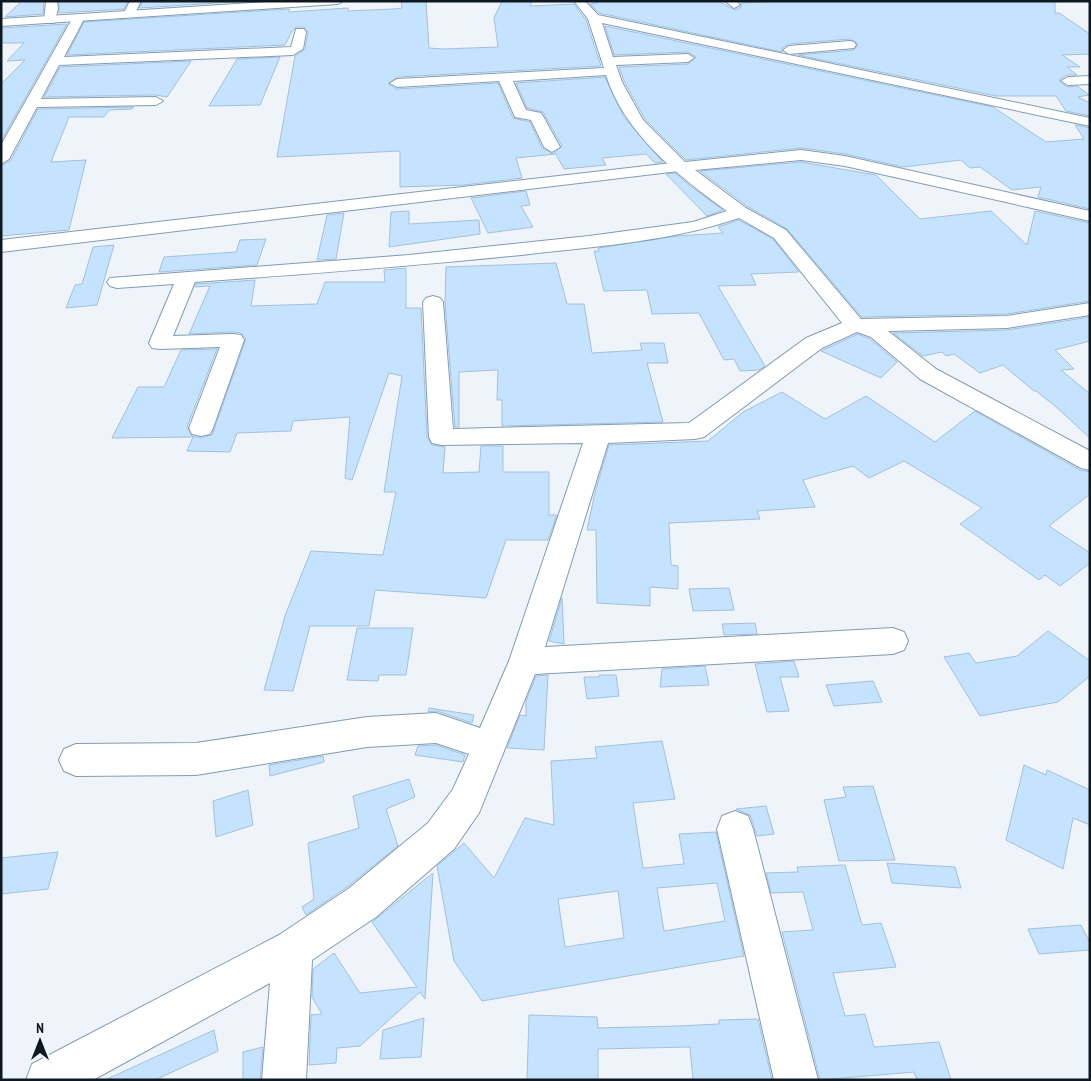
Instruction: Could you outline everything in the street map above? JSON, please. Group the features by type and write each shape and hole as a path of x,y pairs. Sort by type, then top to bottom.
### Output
{"street":[{"path":"50,21 51,1"},
{"path":"130,13 136,1"},
{"path":"1,23 78,19 130,13 338,1"},
{"path":"579,1 594,18 615,82 637,122 681,167 710,191 740,212 780,234 856,325 878,333 928,374 1090,462"},
{"path":"594,18 1090,122"},
{"path":"1,159 78,19"},
{"path":"55,61 293,51 297,49 300,32"},
{"path":"779,56 793,49 850,45"},
{"path":"397,84 504,76 688,58"},
{"path":"504,76 520,114 536,116 552,147"},
{"path":"1068,81 1090,80"},
{"path":"32,103 156,101"},
{"path":"1,246 681,167 802,155 846,161 1090,216"},
{"path":"117,282 409,261 589,242 696,227 740,212"},
{"path":"187,277 160,343 233,340 201,428"},
{"path":"434,302 441,437 598,435 695,431 814,343 856,325 1007,322 1090,309"},
{"path":"48,1080 293,949 362,903 441,836 466,801 525,662 598,435"},
{"path":"525,662 893,641"},
{"path":"76,760 196,759 367,732 436,728 489,746"},
{"path":"735,829 796,1080"},
{"path":"284,1080 293,949"}],"building":[{"path":"22,1 44,1 43,14 5,17"},
{"path":"59,1 128,1 124,9 59,13"},
{"path":"143,1 250,1 139,8"},
{"path":"401,1 426,1 429,48 443,49 498,47 494,18 502,1 532,1 530,6 574,4 586,20 601,66 397,77 388,84 397,89 498,83 513,118 530,122 542,148 553,154 562,146 543,112 527,108 516,83 605,77 624,117 663,162 655,163 646,154 602,158 606,165 564,169 556,154 516,158 522,178 464,185 400,187 400,151 277,157 295,56 305,49 308,32 304,27 296,27 285,45 67,55 84,22 289,9 289,12 348,8 348,11 393,9 402,8"},
{"path":"596,1 718,1 735,10 741,7 741,3 776,1 1055,1 1055,13 1059,13 1090,34 1090,54 1062,55 1080,67 1067,67 1077,75 1067,75 1059,80 1067,87 1077,86 1089,95 1078,97 1090,103 1090,116 1066,111 1056,96 996,96 798,55 854,50 858,44 850,39 789,44 782,48 782,52 599,13 590,4 597,3"},
{"path":"67,24 1,141 1,84 25,60 7,61 24,43 1,43 1,28"},
{"path":"605,26 993,107 1046,142 1084,139 1075,125 1090,128 1090,209 1038,197 1041,187 1012,190 980,167 970,168 961,160 903,167 845,154 801,148 686,160 645,119 624,81 619,67 688,64 696,57 688,52 614,55"},
{"path":"280,57 260,105 209,106 237,59"},
{"path":"191,61 167,97 156,95 44,97 60,67"},
{"path":"134,107 132,109 109,110 104,117 69,117 51,162 86,160 69,230 1,236 1,166 11,160 38,109"},
{"path":"801,162 876,175 920,219 991,211 1027,245 1035,211 1090,223 1090,301 1007,314 862,317 787,229 747,206 700,171"},
{"path":"675,173 723,210 707,216 666,174"},
{"path":"526,191 530,205 521,206 533,227 488,233 471,198"},
{"path":"409,211 409,224 479,220 480,234 389,247 391,212"},
{"path":"344,213 336,259 317,260 327,215"},
{"path":"739,220 773,239 799,272 751,274 756,285 718,286 765,366 759,370 740,371 734,359 724,360 699,313 652,314 647,290 604,291 594,251 599,251 598,248 677,236 723,233 718,227"},
{"path":"266,239 257,265 159,272 164,257 236,252 240,240"},
{"path":"114,245 97,305 66,308 75,285 82,284 93,247"},
{"path":"556,263 567,304 584,304 592,353 642,350 640,343 664,343 668,363 647,363 663,422 502,426 502,400 497,400 498,370 459,372 459,427 455,427 445,304 446,267"},
{"path":"406,268 406,308 421,308 427,437 432,445 445,447 443,473 479,472 481,446 503,446 503,472 549,472 549,515 557,515 548,540 506,540 486,598 375,590 369,626 310,626 293,691 264,690 286,613 311,551 383,555 396,492 384,492 402,376 389,373 352,480 345,478 350,417 293,421 291,431 237,433 230,452 187,451 193,437 112,438 138,387 164,387 181,350 217,349 187,427 192,436 201,438 212,435 246,339 241,333 233,332 189,334 210,286 195,287 196,284 255,280 251,306 317,304 325,282 385,282 384,270"},
{"path":"1090,317 1090,341 1055,350 1074,369 1061,370 1090,394 1090,438 1055,406 1003,365 980,373 954,354 946,356 942,352 923,356 893,333 1007,330"},
{"path":"858,334 870,339 897,362 881,378 821,351"},
{"path":"782,392 825,419 866,396 935,442 975,411 1080,470 1090,472 1090,494 1049,526 1090,553 1090,563 1060,586 1045,575 1039,580 960,524 982,508 904,461 869,478 853,466 803,480 815,507 757,511 760,519 669,523 671,565 678,566 678,589 650,587 650,606 597,603 596,530 587,530 595,492 609,445 708,441 743,412"},
{"path":"729,588 734,610 693,611 689,589"},
{"path":"562,598 564,644 549,641"},
{"path":"755,623 757,634 724,635 722,624"},
{"path":"357,628 413,628 406,675 379,675 378,681 347,680"},
{"path":"1048,631 1090,661 1090,676 1058,702 980,716 944,657 969,653 976,663 1017,656"},
{"path":"794,661 799,677 780,677 789,711 767,712 755,664"},
{"path":"705,666 709,685 660,687 662,669"},
{"path":"548,675 544,750 507,748 520,715 526,716 526,701 536,676"},
{"path":"599,675 616,675 619,696 587,699 584,677 599,677"},
{"path":"873,681 882,702 834,706 826,685"},
{"path":"429,708 474,715 472,723 437,711 428,712"},
{"path":"662,741 675,799 633,803 643,868 684,864 679,834 716,832 744,956 482,1001 454,961 437,866 464,843 494,878 525,818 554,825 551,761 597,758 595,747","holes":["717,883 725,921 664,931 657,888","618,891 624,938 565,947 558,899"]},
{"path":"436,745 465,755 463,762 415,755 418,746"},
{"path":"323,756 324,762 270,776 269,765"},
{"path":"1024,765 1046,775 1047,770 1090,790 1090,825 1073,818 1063,869 1006,840"},
{"path":"409,779 415,797 386,809 398,846 347,887 306,915 302,907 314,899 308,843 359,828 353,796"},
{"path":"873,786 895,860 839,861 824,800 846,797 843,787"},
{"path":"248,790 253,825 216,837 213,801"},
{"path":"766,806 774,834 757,836 750,815 736,809"},
{"path":"58,852 48,889 1,894 1,858"},
{"path":"887,863 955,867 961,888 892,883"},
{"path":"845,865 862,925 881,923 896,967 833,973 845,1016 865,1014 874,1047 939,1042 951,1080 917,1080 914,1072 820,1080 782,932 813,930 803,892 771,893 766,873 798,872 797,867"},
{"path":"433,873 425,999 420,992 360,1046 337,1048 336,1063 309,1065 311,1015 322,1014 312,997 313,969 334,953 360,993 417,987 372,922"},
{"path":"1081,925 1090,943 1090,950 1039,954 1028,929"},
{"path":"529,1015 597,1017 598,1028 719,1024 719,1020 758,1019 772,1080 693,1080 690,1047 598,1049 598,1080 527,1080"},
{"path":"424,1018 421,1057 380,1059 383,1030"},
{"path":"214,1030 218,1051 155,1080 105,1080"},
{"path":"263,1047 260,1080 243,1080 243,1052"}]}
